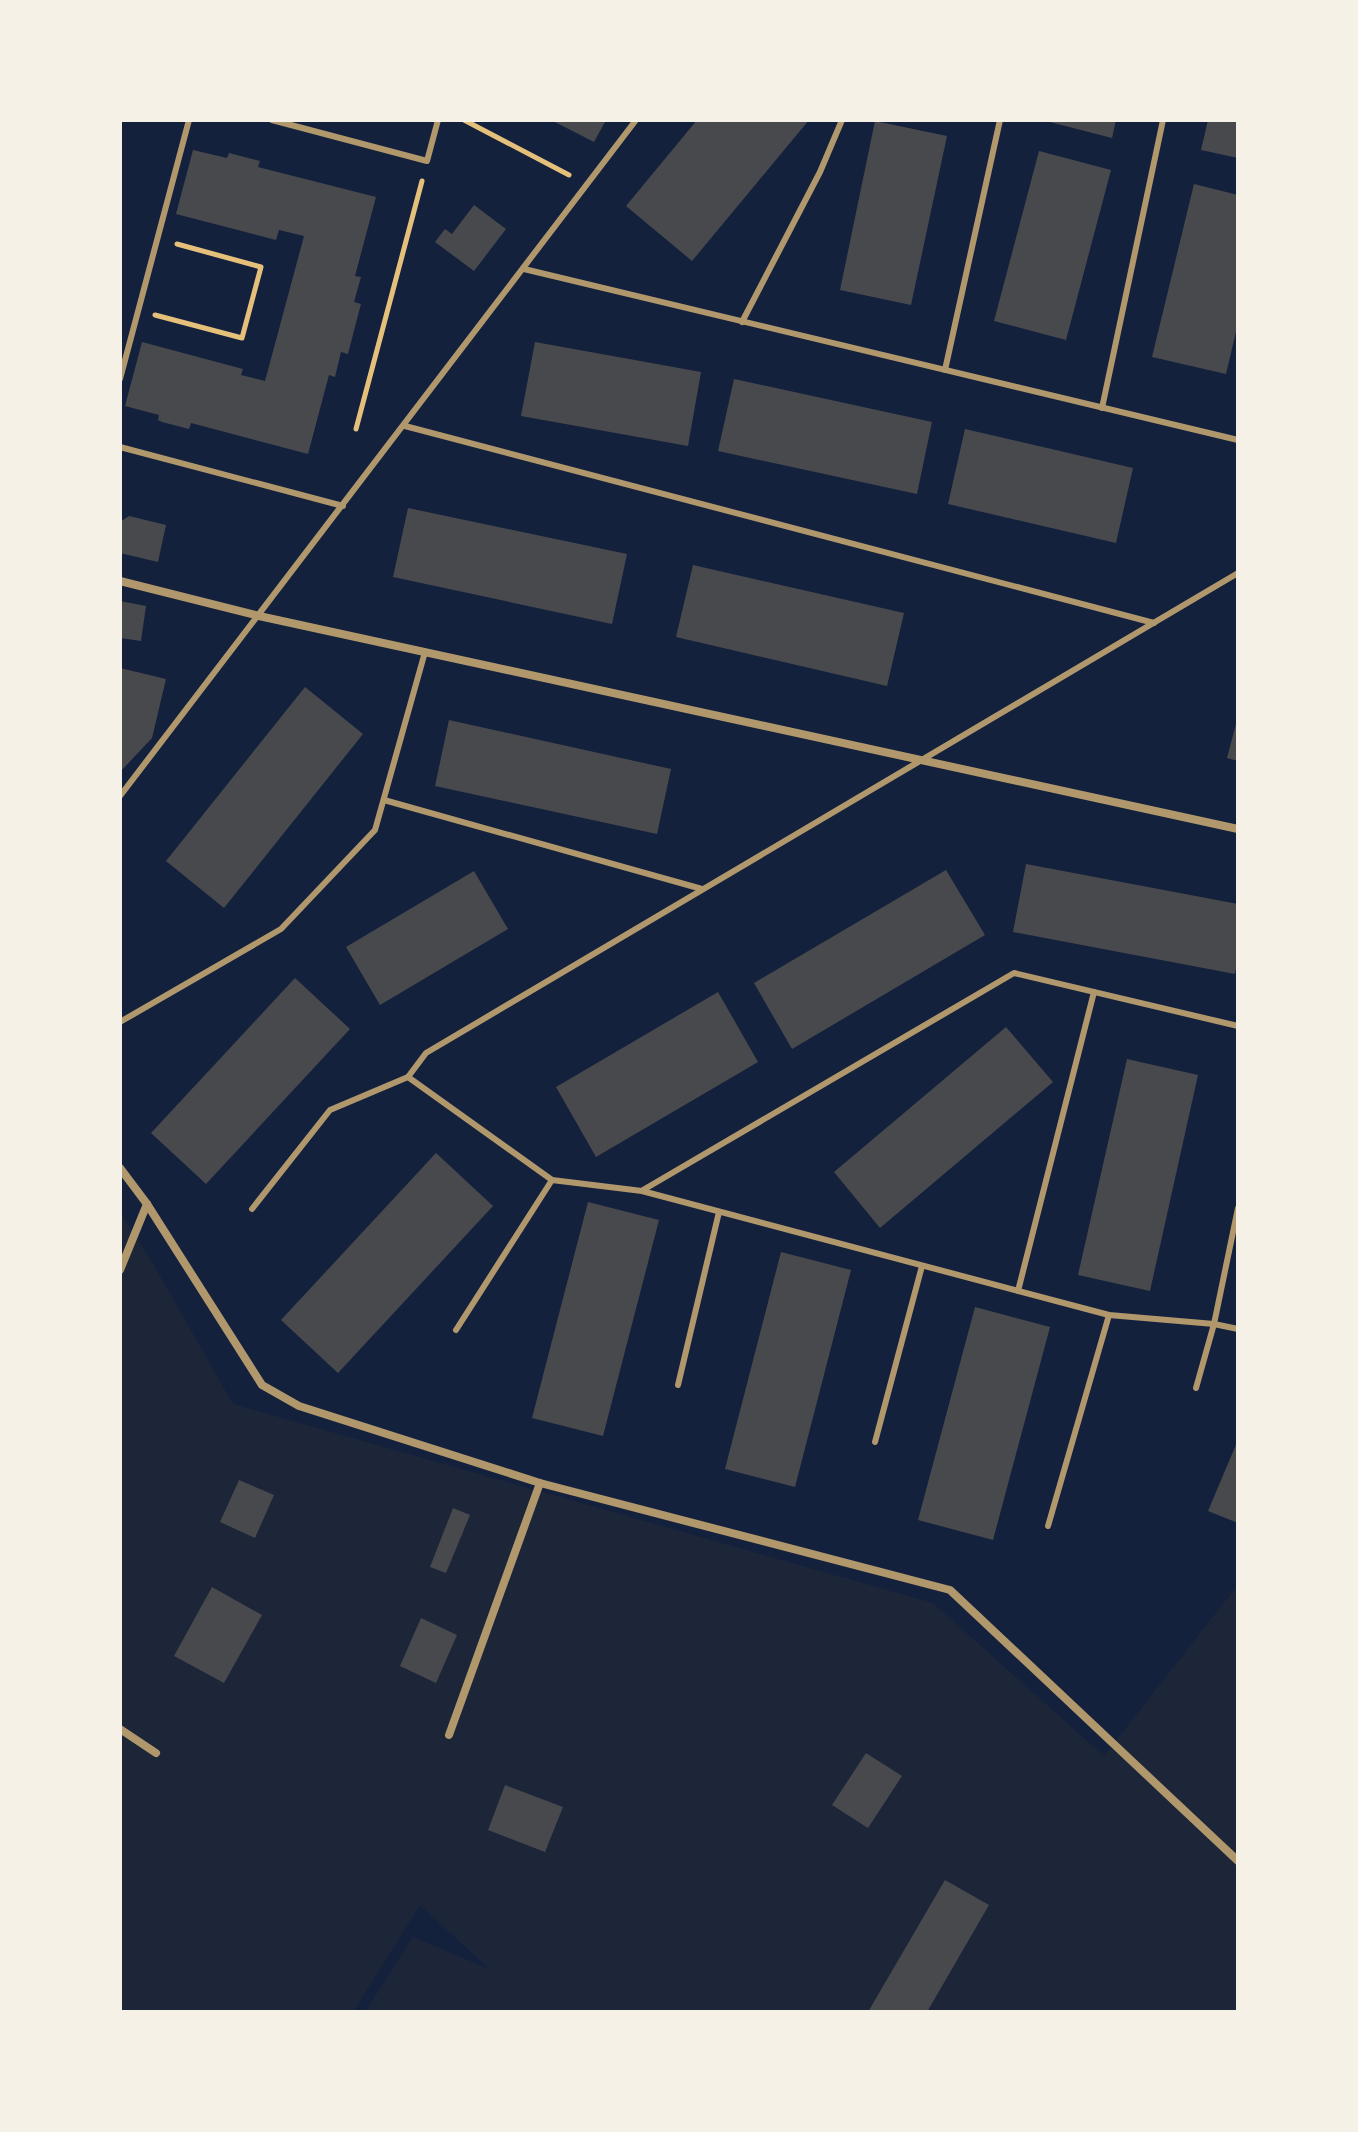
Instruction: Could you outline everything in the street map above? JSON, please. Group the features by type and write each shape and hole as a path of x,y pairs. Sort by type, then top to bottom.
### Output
{"street":[{"path":"120,581 259,616 1238,829"},
{"path":"120,1168 147,1204 262,1385 299,1406 540,1483 950,1590 1238,1861"},
{"path":"120,1270 147,1204"},
{"path":"449,1735 540,1483"},
{"path":"120,1729 156,1753"}],"lane":[{"path":"120,379 189,120"},
{"path":"272,120 427,161 438,120"},
{"path":"120,796 636,120"},
{"path":"742,322 820,172 842,120"},
{"path":"945,370 1000,120"},
{"path":"1102,408 1163,120"},
{"path":"524,269 1238,440"},
{"path":"405,426 1154,623"},
{"path":"120,447 343,506"},
{"path":"252,1209 330,1110 408,1077 426,1053 1238,573"},
{"path":"120,1022 281,929 375,830 425,652"},
{"path":"384,800 702,889"},
{"path":"642,1191 1014,973 1238,1026"},
{"path":"1018,1291 1094,992"},
{"path":"408,1077 552,1180 642,1191 1109,1315 1238,1329"},
{"path":"456,1330 552,1180"},
{"path":"1196,1388 1214,1324 1238,1208"},
{"path":"678,1385 719,1212"},
{"path":"875,1442 922,1266"},
{"path":"1048,1526 1109,1315"}],"path":[{"path":"464,120 588,185"},
{"path":"356,429 427,161"},
{"path":"138,310 242,338 261,267 157,239"}],"shaded area":[{"path":"120,1212 233,1404 933,1603 1104,1756 1237,1586 1238,2012 365,2012 413,1937 489,1969 420,1905 353,2012 120,2012"}],"building":[{"path":"551,120 606,120 594,142"},
{"path":"697,120 809,120 692,261 626,206"},
{"path":"1042,120 1116,120 1112,138"},
{"path":"1208,120 1238,120 1238,158 1201,150"},
{"path":"875,121 947,136 911,305 840,290"},
{"path":"193,150 227,158 229,153 260,161 258,167 376,197 355,276 361,277 354,302 361,304 348,354 341,352 335,377 329,375 308,454 191,423 189,429 162,422 158,420 159,415 125,406 142,342 243,369 241,375 265,381 304,236 279,230 276,240 176,214"},
{"path":"1039,151 1111,170 1066,340 994,321"},
{"path":"1194,184 1238,195 1238,323 1226,374 1152,357"},
{"path":"474,205 506,229 474,271 435,242 445,229 452,234"},
{"path":"535,342 701,372 688,446 521,416"},
{"path":"734,379 932,422 917,494 718,451"},
{"path":"965,429 1133,468 1116,543 948,504"},
{"path":"408,508 627,554 612,624 393,577"},
{"path":"129,516 166,525 158,562 120,553 120,522"},
{"path":"693,565 904,613 887,686 676,637"},
{"path":"120,601 146,606 141,641 120,638"},
{"path":"120,668 166,679 152,738 120,772"},
{"path":"305,687 363,734 224,908 166,861"},
{"path":"449,720 671,769 657,834 435,786"},
{"path":"1238,720 1238,761 1227,758"},
{"path":"1026,864 1238,904 1235,974 1013,932"},
{"path":"946,870 985,935 792,1049 754,983"},
{"path":"474,871 508,929 380,1005 346,947"},
{"path":"295,978 350,1029 206,1184 151,1133"},
{"path":"718,992 758,1062 596,1157 556,1087"},
{"path":"1006,1027 1053,1082 880,1228 834,1172"},
{"path":"1127,1059 1198,1075 1150,1291 1078,1275"},
{"path":"436,1153 493,1206 338,1373 281,1320"},
{"path":"588,1202 659,1220 603,1436 532,1418"},
{"path":"781,1252 851,1270 795,1487 725,1469"},
{"path":"975,1307 1050,1327 993,1540 918,1520"},
{"path":"1238,1440 1238,1523 1208,1511"},
{"path":"239,1480 274,1495 255,1538 220,1522"},
{"path":"453,1508 470,1515 446,1573 430,1567"},
{"path":"212,1587 262,1615 224,1683 174,1656"},
{"path":"421,1618 457,1635 436,1683 400,1666"},
{"path":"866,1753 902,1776 868,1828 832,1805"},
{"path":"505,1785 563,1807 545,1852 488,1830"},
{"path":"945,1880 989,1905 927,2012 868,2012"}]}
